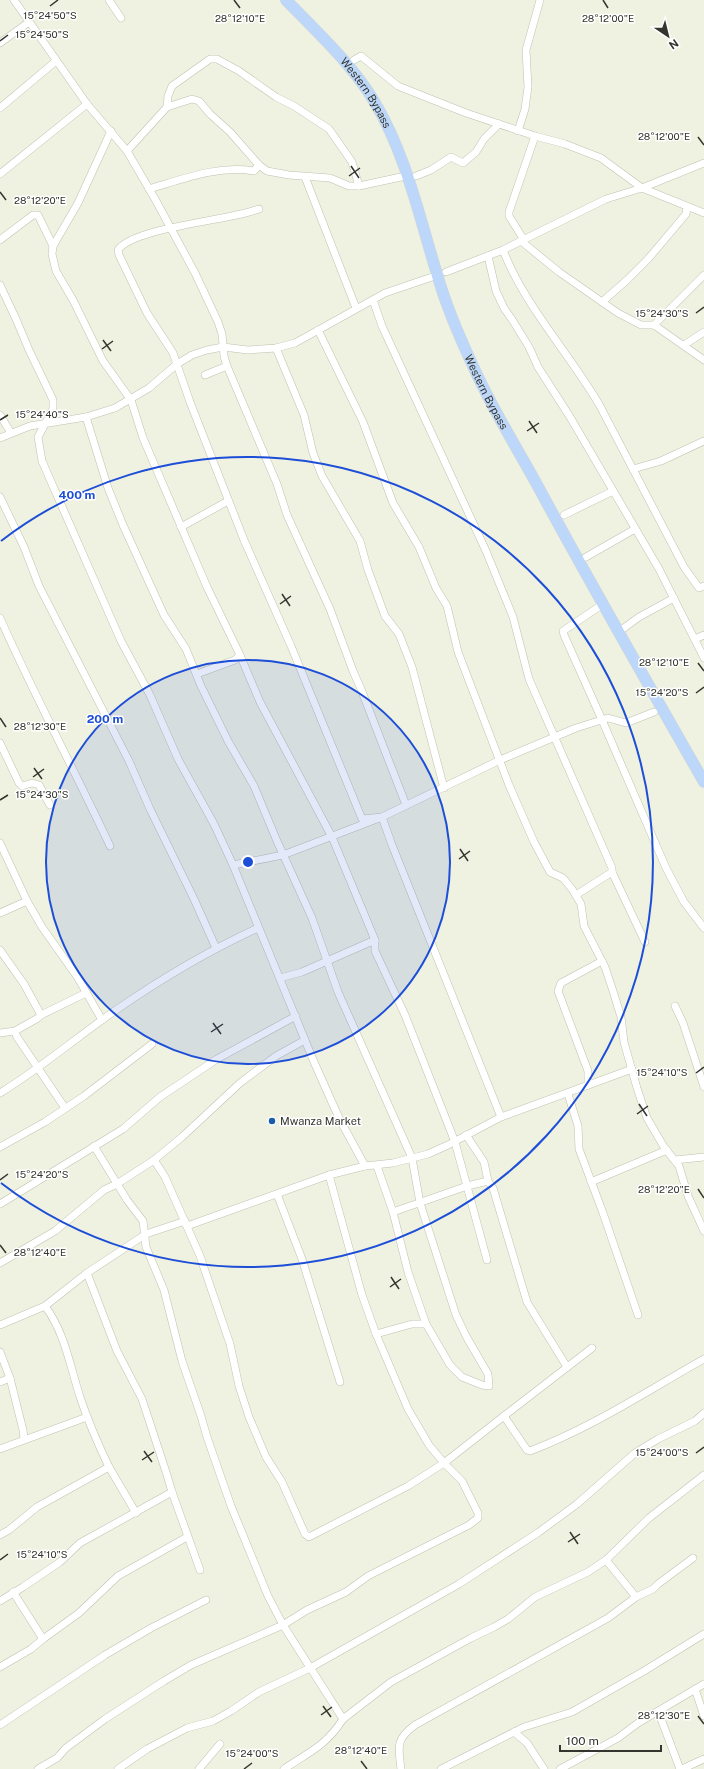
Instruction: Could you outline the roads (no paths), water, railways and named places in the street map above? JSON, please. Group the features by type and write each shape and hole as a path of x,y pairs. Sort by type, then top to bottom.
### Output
{"main road":[{"name":"Western Bypass","path":"286,0 343,60 362,83 375,103 394,141 408,179 437,275 454,324 474,369 602,604 704,782"}],"street":[{"path":"14,0 87,104 126,151 171,228 218,322 222,334 224,356 227,366 277,484 287,515 313,568 333,616 352,671 361,690 406,805"},
{"path":"109,0 121,18"},
{"path":"518,131 525,109 528,87 526,50 540,0"},
{"path":"0,43 30,22"},
{"path":"354,60 361,56 398,86 466,113 518,131 566,144 601,158 642,188 704,213"},
{"path":"167,107 168,96 172,86 210,59 217,59 239,71 276,97 294,106 328,129 352,162 359,186"},
{"path":"0,108 56,61"},
{"path":"126,151 167,107 187,100 199,101 210,114 230,132 259,165 267,171 305,177 330,178 349,186 359,186 401,177"},
{"path":"0,174 87,104"},
{"path":"416,176 431,170 451,157 463,163 476,152 484,139 499,124"},
{"path":"111,132 78,202 53,246 52,254 56,271 73,300 103,361 131,400 143,438 217,611 240,655 260,702 332,837 375,940 375,951 406,1016 455,1142 477,1230 487,1260"},
{"path":"535,136 509,212 509,216 523,240 559,272 618,313 641,326 654,325 704,360"},
{"path":"446,272 503,250 600,202 642,188 704,163"},
{"path":"149,188 217,170 254,171 259,165"},
{"path":"305,177 356,308"},
{"path":"602,302 648,259 686,214 687,207"},
{"path":"259,209 245,215 171,228 141,236 121,246 118,250 132,285 147,313 173,353 187,396 249,553 291,646 362,819 382,817"},
{"path":"0,240 32,214 38,215 53,246"},
{"path":"503,250 510,269 522,290 588,386 684,567 699,588 704,586"},
{"path":"488,256 496,291 504,308 517,327 538,368 570,417 635,529 674,598 704,658"},
{"path":"654,325 704,275"},
{"path":"0,438 10,433 47,422 103,413 131,400 149,388 177,364 192,355 207,350 223,346 248,350 276,348 295,343 385,293 432,277"},
{"path":"0,285 53,400 53,409 38,437 42,461 109,615 150,695 178,759 210,817 233,865 305,1040 339,1118 364,1166"},
{"path":"373,300 382,326 486,551 513,617 529,679 609,861 612,872 645,942"},
{"path":"318,330 363,422 393,503 419,547 436,588 447,606 458,652 520,811 550,872 563,878 581,904 584,926 602,961 621,1017 624,1042 647,1118 679,1166 688,1196 704,1231"},
{"path":"684,345 704,332"},
{"path":"276,348 304,415 313,453 322,476 360,541 368,570 385,616 399,634 412,667 444,788"},
{"path":"205,375 227,366"},
{"path":"53,409 65,419"},
{"path":"0,415 10,433"},
{"path":"86,416 108,488 123,525 164,615 186,649 201,686 228,741 254,786 283,855 312,918 347,1013 412,1158 420,1202 456,1315 466,1336 488,1374 489,1386 482,1385 462,1377 450,1365 426,1324 408,1272 393,1212 377,1166"},
{"path":"633,469 661,461 704,441"},
{"path":"564,515 612,491"},
{"path":"0,497 24,547 39,586 129,761 150,809 216,948"},
{"path":"181,527 228,501"},
{"path":"586,557 635,529"},
{"path":"624,628 639,617 674,598"},
{"path":"602,604 563,631 666,868 684,902 704,928"},
{"path":"0,618 47,720 82,786 110,846"},
{"path":"695,638 704,635"},
{"path":"197,674 235,660 240,655"},
{"path":"233,865 283,855 332,837 382,817 500,760 602,720 610,718 626,723 654,712"},
{"path":"0,744 19,783 22,786 32,783 39,785 50,806"},
{"path":"382,817 501,1117"},
{"path":"0,843 27,901 42,927 74,972 102,1020"},
{"path":"576,895 612,872"},
{"path":"0,913 27,901"},
{"path":"1,1090 38,1069 102,1020 183,967 216,948 258,928"},
{"path":"280,978 302,972 375,940"},
{"path":"0,950 24,984 41,1015"},
{"path":"588,1085 588,1071 558,991 561,983 602,961"},
{"path":"0,1033 15,1031 41,1015 86,993"},
{"path":"675,1006 683,1023 704,1087"},
{"path":"0,1204 123,1129 160,1097 180,1083 229,1052 296,1016"},
{"path":"15,1031 17,1037 65,1108"},
{"path":"0,1263 56,1231 104,1190 117,1184 154,1160 182,1137 240,1083 276,1056 305,1040"},
{"path":"0,1147 45,1122 114,1074 152,1044"},
{"path":"0,1325 45,1306 87,1273 146,1234 277,1194 329,1175 364,1166 377,1166 428,1154 455,1142 501,1117 568,1094 632,1069"},
{"path":"568,1094 578,1126 579,1149 638,1315"},
{"path":"466,1136 484,1162 488,1181 494,1188 527,1302 567,1367"},
{"path":"94,1146 117,1184 143,1221 146,1234 146,1248 164,1290 182,1361 222,1481 268,1596 283,1625 343,1719"},
{"path":"591,1182 667,1150"},
{"path":"675,1160 704,1157"},
{"path":"154,1160 165,1177 200,1256 230,1344 239,1386 249,1417 266,1457 282,1482 306,1536 309,1537 330,1528 408,1486 444,1463 592,1348"},
{"path":"38,1769 57,1758 66,1748 105,1719 191,1665 283,1625 307,1610 346,1592 368,1576 469,1525 478,1518 478,1513 462,1481 429,1445 408,1409 376,1334 362,1295 329,1175"},
{"path":"393,1212 467,1186 488,1181"},
{"path":"277,1194 302,1259 340,1382"},
{"path":"87,1273 117,1351 142,1399 187,1537 200,1570"},
{"path":"45,1306 59,1328 87,1417 97,1442 109,1467 136,1513"},
{"path":"376,1334 412,1324 426,1324"},
{"path":"0,1352 10,1378 24,1439"},
{"path":"504,1416 527,1450 530,1451 548,1444 623,1406 704,1360"},
{"path":"0,1382 10,1378"},
{"path":"118,1769 147,1750 187,1728 213,1721 259,1692 310,1668 459,1584 539,1532 577,1504 634,1453 658,1439 695,1421 704,1413"},
{"path":"0,1449 87,1417"},
{"path":"0,1535 9,1530 37,1507 109,1467"},
{"path":"284,1769 322,1745 330,1738 343,1719 382,1687 494,1627 508,1619 536,1597 588,1572 606,1560 650,1518 704,1475"},
{"path":"0,1601 60,1562 80,1543 172,1492"},
{"path":"0,1667 31,1649 78,1613 118,1576 187,1537"},
{"path":"400,1769 400,1739 406,1732 608,1618 636,1597 653,1589 693,1558"},
{"path":"606,1560 636,1597"},
{"path":"13,1592 43,1639"},
{"path":"0,1725 105,1655 151,1628 206,1600"},
{"path":"441,1769 534,1722 572,1712 704,1634"},
{"path":"560,1769 618,1738 658,1711 704,1684"},
{"path":"695,1689 704,1716"},
{"path":"658,1711 681,1769 704,1759"},
{"path":"514,1732 527,1743 544,1769"},
{"path":"199,1769 220,1744"}],"place":[{"name":"Mwanza Market","path":"272,1121"}]}
